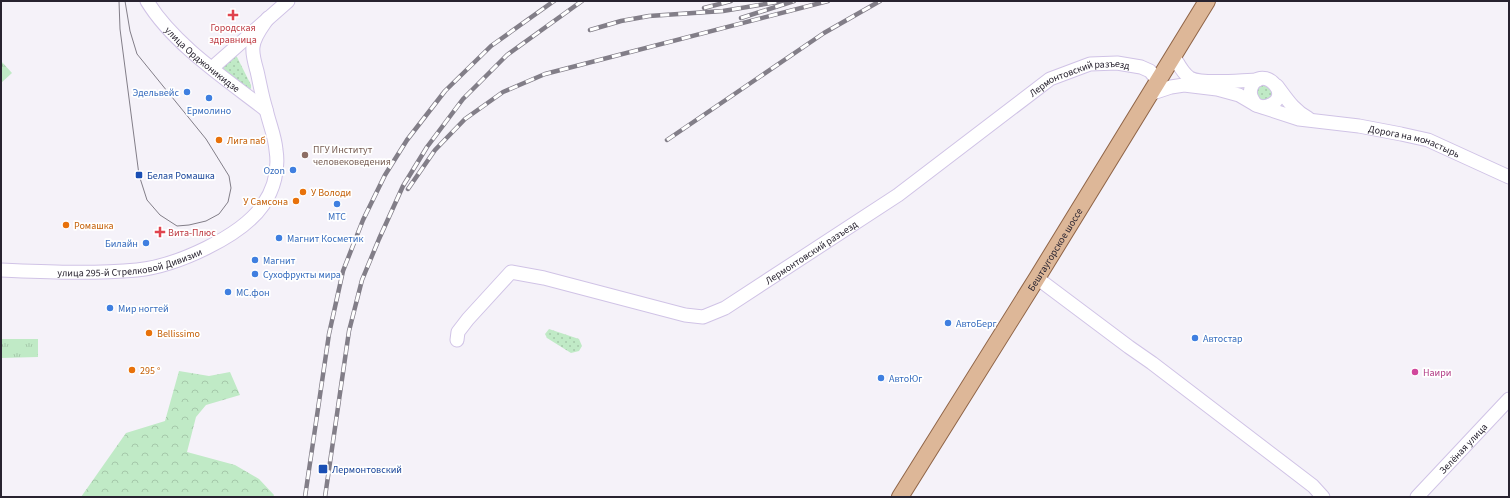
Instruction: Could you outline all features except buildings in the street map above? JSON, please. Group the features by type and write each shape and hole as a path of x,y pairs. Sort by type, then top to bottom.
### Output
{"main road":[{"name":"Бештаугорское шоссе","path":"900,497 1037,278 1207,1"}],"street":[{"name":"улица Орджоникидзе","path":"147,1 164,25 212,68 266,110"},
{"path":"212,68 288,1"},
{"name":"улица 295-й Стрелковой Дивизии","path":"1,270 53,273 138,270 161,265 203,249 234,232 245,224 263,205 270,192 277,167 277,151 252,48 255,38 268,18"},
{"path":"1174,55 1182,70 1190,78 1202,81 1258,80 1266,78 1273,81 1291,105 1301,114 1315,121"},
{"name":"Лермонтовский разъезд","path":"457,340 458,332 468,319 511,272 544,278 685,315 703,317 725,308 898,195 1050,79 1090,64 1117,63 1141,67 1150,71 1154,87"},
{"path":"1258,80 1252,84 1250,92 1251,99 1260,106 1271,106 1276,101 1279,94 1278,86"},
{"name":"Дорога на монастырь","path":"1154,87 1184,85 1217,89 1239,95 1260,106 1299,119 1360,126 1428,140 1509,177"},
{"path":"1037,278 1152,363 1313,486 1323,497"},
{"name":"Зелёная улица","path":"1417,497 1509,400"}],"green space":[{"path":"235,55 251,85 249,91 221,68"},
{"path":"1,61 12,73 1,83"},
{"path":"1264,85 1270,87 1272,93 1270,99 1264,101 1258,99 1256,93 1258,87"},
{"path":"549,329 579,339 582,346 579,351 571,353 547,338 545,334"},
{"path":"1,339 38,339 38,357 1,358"},
{"path":"179,371 209,376 230,372 240,395 206,405 196,417 187,452 235,465 259,479 274,495 273,497 81,497 126,433 165,421"}],"tram line":[{"path":"119,1 120,29 139,175 147,200 160,215 177,226 206,221 219,214 228,202 231,188 229,176 206,139 137,54 130,31 125,1"}],"railway":[{"path":"305,497 329,334 343,271 363,220 385,175 407,140 445,91 491,46 554,1"},
{"path":"325,497 349,331 362,280 403,186 427,147 463,99 507,55 582,1"},
{"path":"704,8 731,1"},
{"path":"590,30 621,21 649,16 723,11 783,1"},
{"path":"741,18 794,1"},
{"path":"408,189 435,150 465,119 503,92 545,74 828,1"},
{"path":"667,140 824,33 880,1"}],"place":[{"name":"Городская здравница","path":"233,15"},
{"name":"Эдельвейс","path":"187,92"},
{"name":"Ермолино","path":"209,98"},
{"name":"Лига паб","path":"219,140"},
{"name":"ПГУ Институт человековедения","path":"305,155"},
{"name":"Ozon","path":"293,170"},
{"name":"Белая Ромашка","path":"139,175"},
{"name":"У Володи","path":"303,192"},
{"name":"У Самсона","path":"296,201"},
{"name":"МТС","path":"337,204"},
{"name":"Ромашка","path":"66,225"},
{"name":"Вита-Плюс","path":"160,232"},
{"name":"Магнит Косметик","path":"279,238"},
{"name":"Билайн","path":"146,243"},
{"name":"Магнит","path":"255,260"},
{"name":"Сухофрукты мира","path":"255,274"},
{"name":"МС.фон","path":"228,292"},
{"name":"Мир ногтей","path":"110,308"},
{"name":"АвтоБерг","path":"948,323"},
{"name":"Bellissimo","path":"149,333"},
{"name":"Автостар","path":"1195,338"},
{"name":"295 °","path":"132,370"},
{"name":"Наири","path":"1415,372"},
{"name":"АвтоЮг","path":"881,378"},
{"name":"Лермонтовский","path":"323,469"}]}
